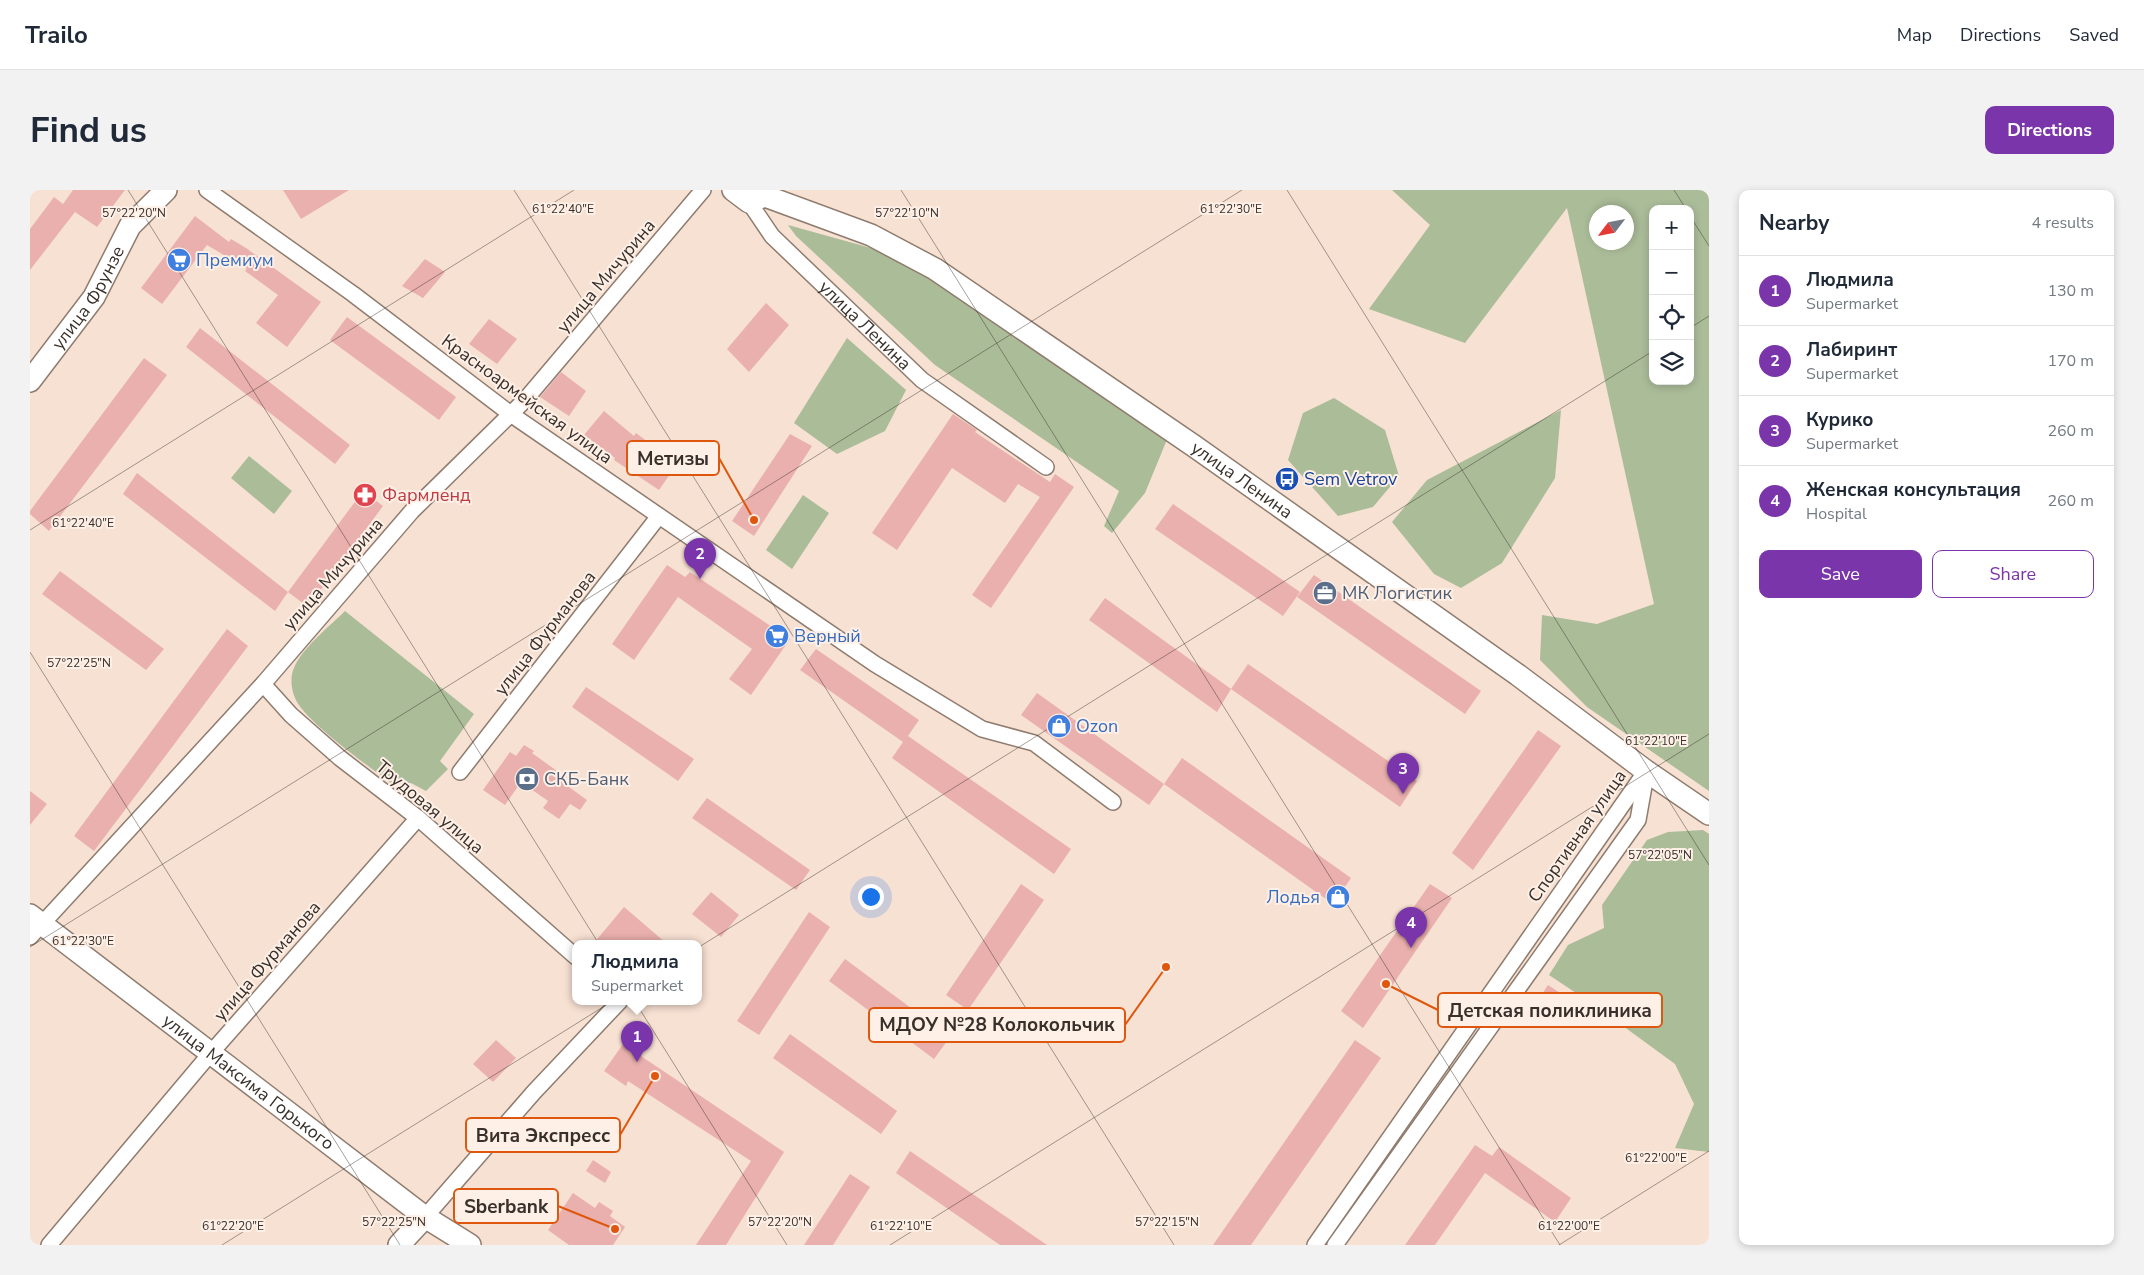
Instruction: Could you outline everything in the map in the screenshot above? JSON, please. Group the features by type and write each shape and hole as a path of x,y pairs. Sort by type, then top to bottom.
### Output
{"street":[{"name":"улица Фрунзе","path":"30,380 94,297 130,226 166,190"},
{"name":"Красноармейская улица","path":"207,190 353,294 512,415 875,664 982,729 1034,743 1113,802"},
{"name":"улица Мичурина","path":"33,925 263,684 412,511 512,415 703,190"},
{"name":"улица Ленина","path":"741,196 772,236 922,380 1046,467"},
{"name":"улица Ленина","path":"741,196 765,196 871,235 935,270 1194,446 1518,675 1646,771 1709,814"},
{"name":"улица Фурманова","path":"460,772 659,516"},
{"name":"Трудовая улица","path":"263,684 291,715 333,752 418,818 572,953"},
{"name":"Спортивная улица","path":"1315,1245 1646,771"},
{"name":"Спортивная улица","path":"1335,1245 1638,820 1646,771"},
{"name":"улица Фурманова","path":"49,1245 210,1054 418,818"},
{"name":"улица Максима Горького","path":"33,925 210,1054 425,1217 470,1245"},
{"path":"399,1245 534,1092 616,1005"}],"green space":[{"path":"1392,190 1709,190 1709,791 1587,707 1540,660 1542,615 1597,624 1654,604 1567,208 1465,343 1369,309 1430,225"},
{"path":"788,225 889,253 923,269 1168,437 1145,493 1112,533 1104,526 1119,491 935,365 796,236"},
{"path":"847,338 906,390 885,431 837,454 794,423"},
{"path":"1334,398 1385,430 1399,476 1373,507 1338,516 1288,460 1303,413"},
{"path":"1561,410 1555,478 1502,563 1461,588 1434,574 1392,522 1427,480"},
{"path":"249,456 292,491 274,514 231,478"},
{"path":"803,495 829,513 792,569 766,550"},
{"path":"345,611 474,714 440,761 448,769 426,791 411,783 392,784 324,731 301,708 295,698 292,679 298,660 324,630"},
{"path":"1703,830 1709,834 1709,1152 1675,1148 1694,1104 1675,1064 1597,1007 1549,975 1568,945 1604,928 1602,905 1647,840 1668,832"}],"building":[{"path":"73,190 125,190 97,227 75,212 30,270 30,229 54,197 63,204"},
{"path":"283,190 349,190 301,219"},
{"path":"195,216 229,242 231,239 246,248 321,302 287,347 256,323 278,295 245,271 247,269 207,245 162,304 141,288"},
{"path":"425,259 445,272 423,298 402,286"},
{"path":"766,303 789,325 749,372 727,349"},
{"path":"347,317 456,397 439,420 330,340"},
{"path":"489,319 517,339 497,364 469,344"},
{"path":"200,328 350,445 335,464 186,347"},
{"path":"144,358 167,375 49,531 30,514 30,511"},
{"path":"561,372 586,391 569,416 540,397"},
{"path":"604,411 634,436 636,433 677,464 659,490 614,460 615,458 584,435"},
{"path":"953,414 977,430 975,432 1050,482 1055,474 1074,487 991,608 972,595 1040,497 1018,484 1005,503 952,468 897,550 872,533"},
{"path":"790,434 812,446 754,536 732,521"},
{"path":"137,473 288,592 275,611 123,494"},
{"path":"363,491 383,506 308,607 288,592"},
{"path":"1173,504 1300,592 1283,616 1155,529"},
{"path":"667,565 685,577 690,572 790,639 751,695 729,679 752,649 678,597 634,660 612,644"},
{"path":"60,571 164,649 146,670 42,594"},
{"path":"1314,575 1481,691 1465,714 1297,597"},
{"path":"1105,598 1231,689 1217,712 1089,620"},
{"path":"227,629 248,646 94,851 74,836"},
{"path":"816,649 919,720 908,736 1071,849 1054,874 892,758 903,742 800,670"},
{"path":"1248,664 1417,781 1400,807 1231,689"},
{"path":"586,687 694,759 678,781 572,707"},
{"path":"1037,693 1164,784 1149,805 1021,715"},
{"path":"1538,730 1561,746 1473,870 1452,853"},
{"name":"СКБ-Банк","path":"524,745 564,776 562,782 587,800 580,810 570,804 559,819 543,808 548,801 521,782 505,805 483,790 510,752 516,756"},
{"path":"1182,758 1351,878 1333,904 1164,784"},
{"path":"30,791 47,804 30,825"},
{"path":"707,798 810,870 796,890 692,818"},
{"path":"1021,884 1044,900 968,1010 946,995"},
{"path":"1430,884 1452,898 1363,1028 1341,1011"},
{"path":"711,892 739,915 721,937 692,914"},
{"path":"624,907 662,940 596,940"},
{"path":"809,912 830,927 759,1035 737,1021"},
{"path":"845,959 950,1037 934,1059 829,981"},
{"path":"1548,985 1566,997 1554,1017 1535,1005"},
{"path":"790,1034 897,1111 881,1134 773,1058"},
{"path":"496,1040 516,1058 493,1082 473,1064"},
{"path":"1355,1040 1381,1058 1251,1245 1213,1245"},
{"path":"623,1044 784,1152 726,1245 696,1245 751,1161 628,1081 626,1086 604,1071"},
{"path":"1475,1145 1492,1156 1499,1147 1571,1198 1555,1222 1485,1173 1435,1245 1405,1245"},
{"path":"910,1151 1047,1245 1000,1245 896,1173"},
{"path":"593,1160 611,1172 605,1183 586,1171"},
{"path":"850,1174 870,1187 833,1245 804,1245"},
{"path":"573,1193 595,1208 599,1202 613,1211 610,1216 625,1227 613,1245 569,1245 548,1230"}],"place":[{"name":"Премиум","path":"179,260"},
{"name":"Sem Vetrov","path":"1287,479"},
{"name":"Фармленд","path":"365,495"},
{"name":"Метизы","path":"754,520"},
{"name":"Лабиринт","path":"700,579"},
{"name":"МК Логистик","path":"1325,593"},
{"name":"Верный","path":"777,636"},
{"name":"Ozon","path":"1059,726"},
{"name":"СКБ-Банк","path":"527,779"},
{"name":"Курико","path":"1403,794"},
{"name":"Лодья","path":"1338,897"},
{"name":"Женская консультация","path":"1411,948"},
{"name":"МДОУ №28 Колокольчик","path":"1166,967"},
{"name":"Детская поликлиника","path":"1386,984"},
{"name":"Людмила","path":"637,1062"},
{"name":"Вита Экспресс","path":"655,1076"},
{"name":"Sberbank","path":"615,1229"}]}
